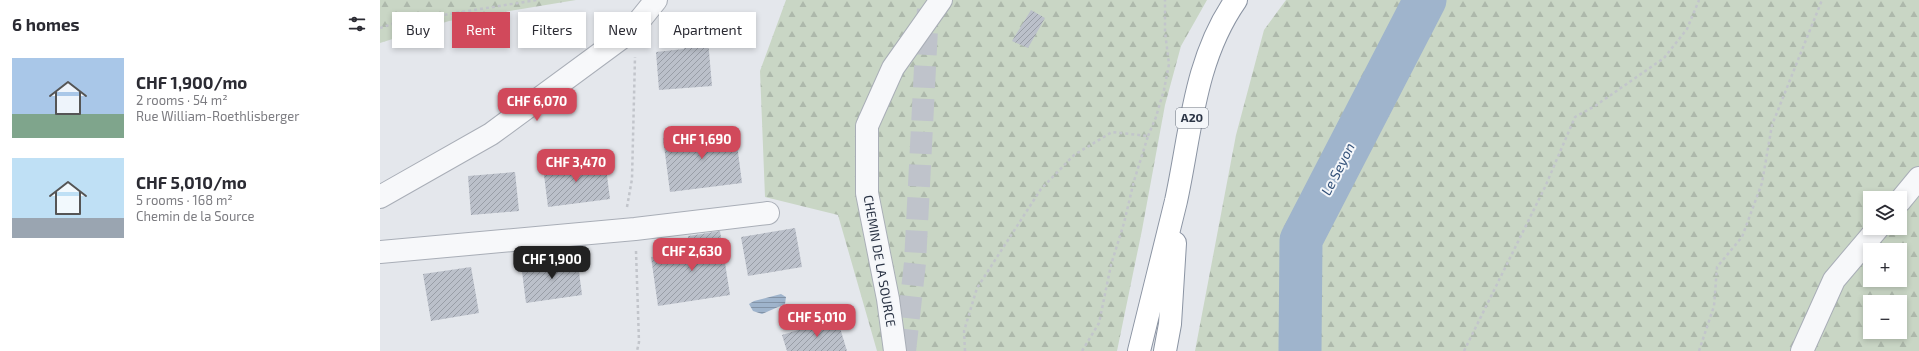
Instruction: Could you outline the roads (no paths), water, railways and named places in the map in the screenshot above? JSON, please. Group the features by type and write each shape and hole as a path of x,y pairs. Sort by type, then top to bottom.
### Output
{"highway":[{"name":"A20","path":"1139,351 1176,200 1198,82 1214,37 1236,0"},
{"path":"1165,351 1170,324 1174,279 1176,200"}],"street":[{"path":"380,197 491,134 631,31 656,0"},
{"name":"CHEMIN DE LA SOURCE","path":"895,351 888,299 866,193 867,126 893,68 941,0"},
{"path":"1907,193 1919,178"},
{"path":"380,252 630,229 768,213"},
{"path":"1802,351 1834,280 1872,235"}],"water":[{"path":"781,294 786,297 785,304 762,314 753,311 749,304 754,301"}],"waterway":[{"name":"Le Seyon","path":"1300,351 1301,240 1425,0"}],"tunnel":[{"path":"905,351 915,263 928,9"}]}
